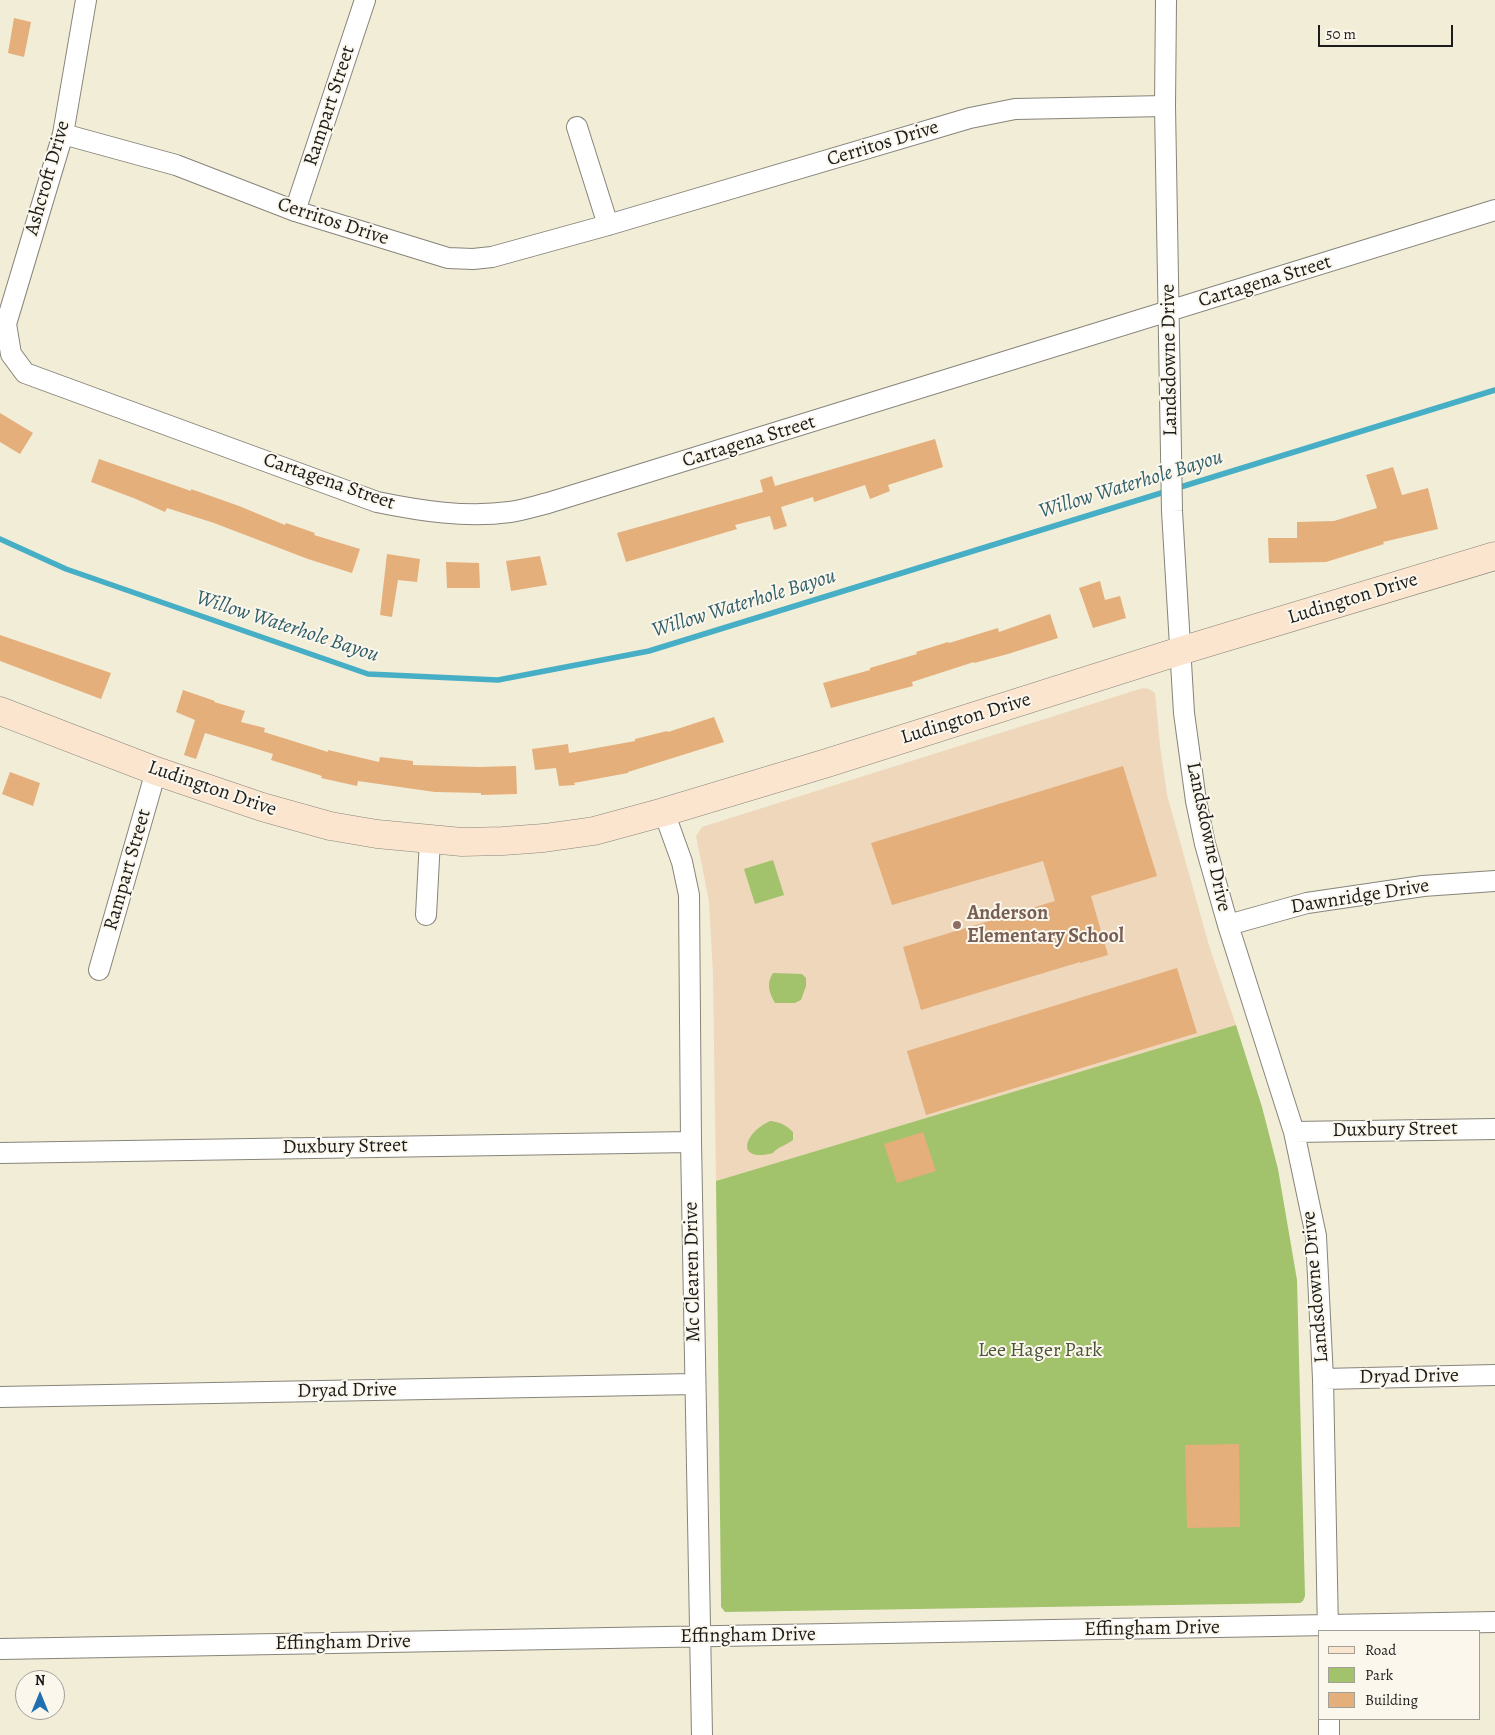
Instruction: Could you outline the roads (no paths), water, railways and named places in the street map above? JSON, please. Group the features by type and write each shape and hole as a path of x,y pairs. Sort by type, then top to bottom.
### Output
{"street":[{"name":"Ashcroft Drive","path":"11,354 6,324 63,134 86,0"},
{"name":"Rampart Street","path":"295,211 365,0"},
{"name":"Landsdowne Drive","path":"1166,0 1172,511 1184,713 1196,801 1205,844 1228,925 1294,1132 1316,1236 1323,1379 1328,1628"},
{"name":"Cerritos Drive","path":"63,134 176,165 295,211 448,258 473,259 492,257 608,225 970,118 1015,109 1166,106"},
{"path":"577,127 608,225"},
{"name":"Cartagena Street","path":"11,354 25,373 377,502 424,511 470,514 510,512 548,503 1495,210"},
{"name":"Ludington Drive","path":"0,711 156,771 262,807 330,826 430,840 462,842 544,838 594,831 664,812 1495,556"},
{"name":"Rampart Street","path":"99,970 156,771"},
{"name":"Mc Clearen Drive","path":"664,812 682,862 688,895 702,1735"},
{"path":"426,915 430,840"},
{"name":"Dawnridge Drive","path":"1228,925 1307,903 1424,886 1495,881"},
{"name":"Duxbury Street","path":"1294,1132 1495,1129"},
{"name":"Duxbury Street","path":"0,1153 691,1142"},
{"name":"Dryad Drive","path":"1323,1379 1495,1375"},
{"name":"Dryad Drive","path":"0,1397 695,1384"},
{"name":"Effingham Drive","path":"0,1649 1328,1628 1495,1622"},
{"path":"1329,1720 1329,1735"}],"waterway":[{"name":"Willow Waterhole Bayou","path":"0,539 66,569 368,674 498,680 649,651 1495,390"}],"place":[{"name":"Anderson Elementary School","path":"957,925"}],"park label":[{"name":"Lee Hager Park","path":"1040,1351"}]}
